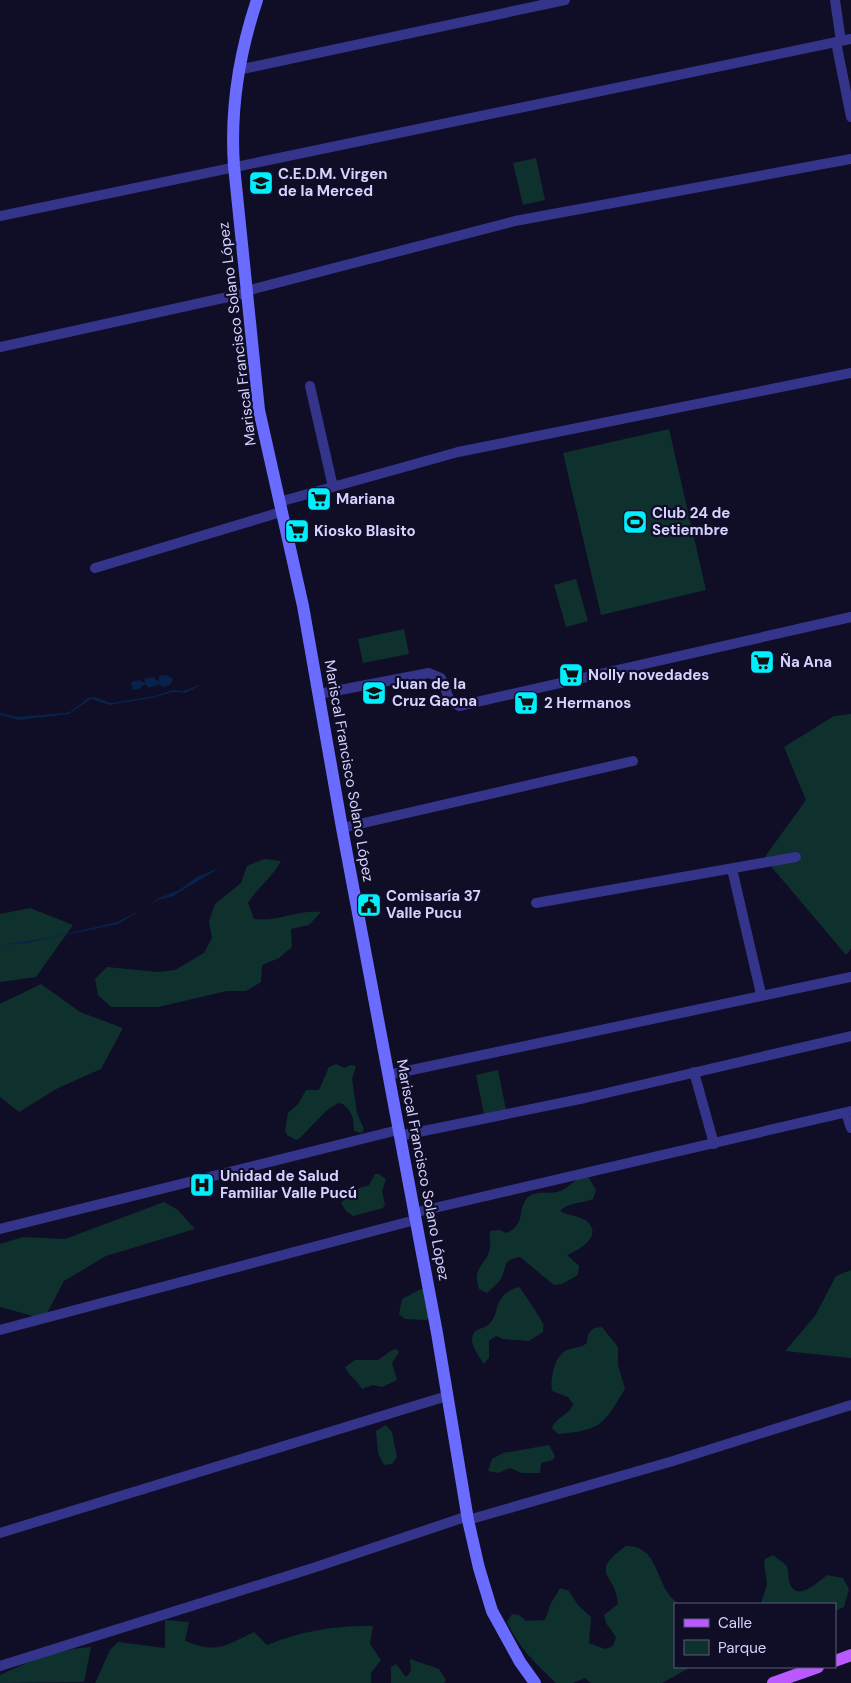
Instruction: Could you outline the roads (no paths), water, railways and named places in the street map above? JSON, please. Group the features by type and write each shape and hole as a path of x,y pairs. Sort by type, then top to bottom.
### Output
{"main road":[{"name":"Mariscal Francisco Solano López","path":"257,0 247,30 238,70 233,123 234,166 259,410 303,606 468,1518 479,1568 492,1611 520,1662 535,1683"},
{"path":"836,1661 851,1655"},
{"path":"773,1683 815,1668"}],"street":[{"path":"238,70 565,0"},
{"path":"834,0 842,41 851,117"},
{"path":"0,216 842,41"},
{"path":"0,347 246,292 515,221 851,159"},
{"path":"95,568 280,507 333,487 458,452 851,372"},
{"path":"310,386 333,487"},
{"path":"319,694 429,673 441,678 450,702 458,706 851,617"},
{"path":"342,828 633,761"},
{"path":"536,903 796,857"},
{"path":"732,869 761,994"},
{"path":"388,1075 851,976"},
{"path":"0,1228 399,1133 585,1098 851,1036"},
{"path":"694,1072 714,1144"},
{"path":"0,1330 414,1217 848,1112 851,1128"},
{"path":"0,1533 447,1396"},
{"path":"0,1666 468,1518 673,1461 851,1405"}],"water":[{"path":"167,675 173,679 170,685 162,687 160,684 149,688 145,684 139,689 133,690 131,682 139,680 145,683 144,679 153,677 159,682 159,676"},
{"path":"202,684 186,693 173,692 152,698 110,705 91,699 69,714 19,720 0,715 0,713 18,717 64,713 70,712 88,698 94,697 111,703 155,696 172,690 183,691"},
{"path":"221,867 173,896 158,900 149,905 157,899 179,890 197,877"},
{"path":"143,909 118,924 27,943 0,945 53,937 117,922"}],"place":[{"name":"C.E.D.M. Virgen de la Merced","path":"261,183"},
{"name":"Mariana","path":"319,499"},
{"name":"Club 24 de Setiembre","path":"635,522"},
{"name":"Kiosko Blasito","path":"297,531"},
{"name":"Ña Ana","path":"762,662"},
{"name":"Nolly novedades","path":"571,675"},
{"name":"Juan de la Cruz Gaona","path":"374,693"},
{"name":"2 Hermanos","path":"526,703"},
{"name":"Comisaría 37 Valle Pucu","path":"369,905"},
{"name":"Unidad de Salud Familiar Valle Pucú","path":"202,1185"}]}
